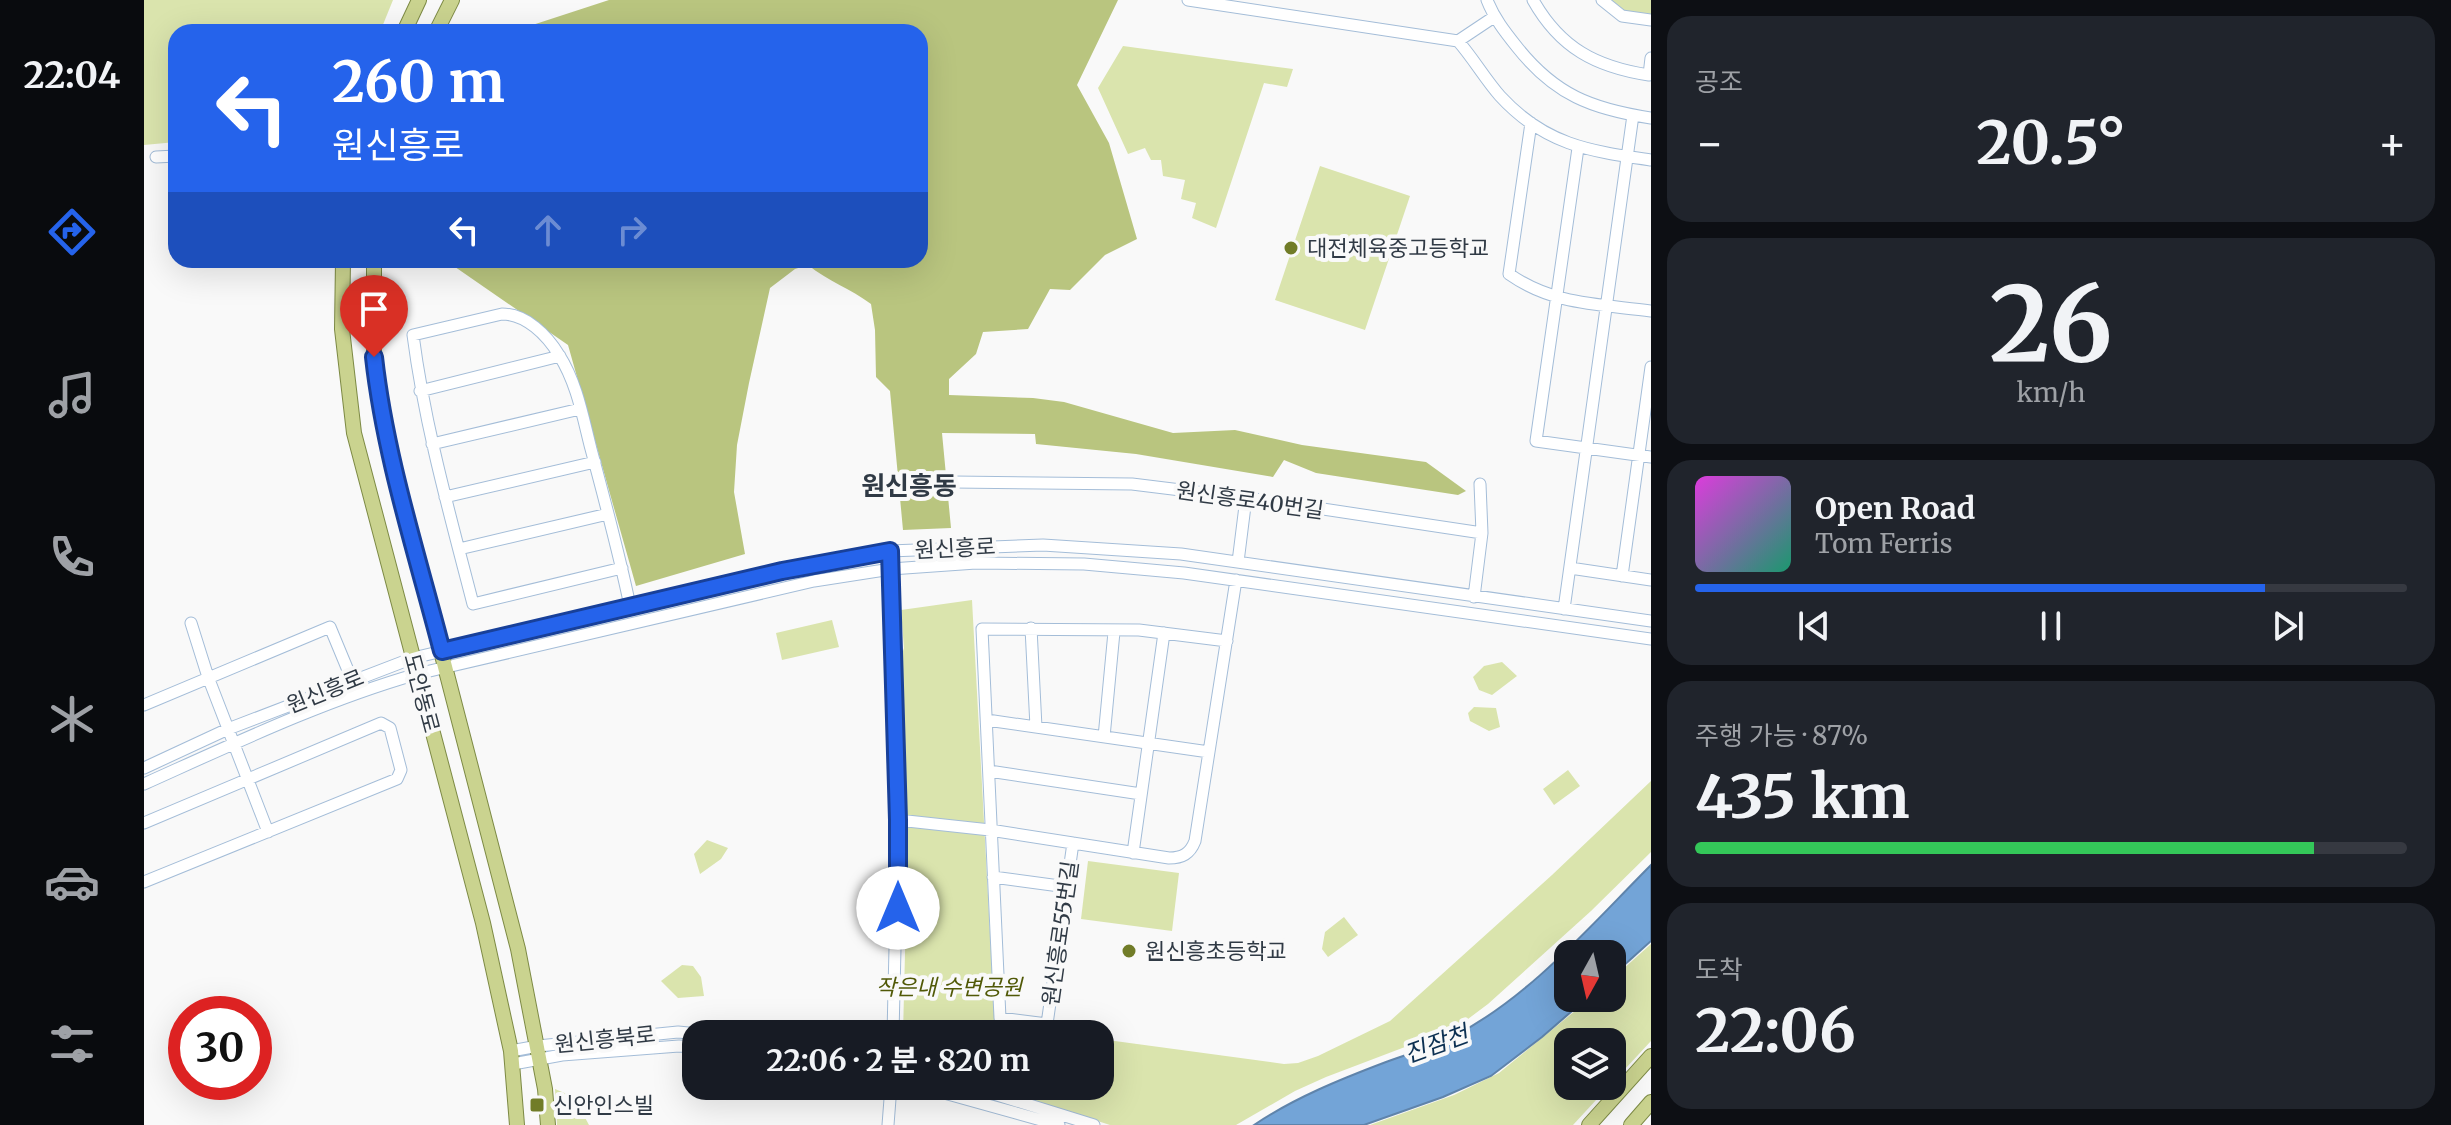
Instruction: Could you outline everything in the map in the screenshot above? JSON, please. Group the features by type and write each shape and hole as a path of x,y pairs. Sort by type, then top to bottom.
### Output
{"main road":[{"path":"408,24 419,0"},
{"path":"440,24 452,0"},
{"name":"도안동로","path":"343,268 342,329 350,417 483,923 512,1057 517,1125"},
{"name":"도안동로","path":"374,268 373,340 379,394 399,489 518,949 539,1052 548,1125"},
{"path":"1589,1125 1651,1056"},
{"path":"1631,1125 1651,1102"}],"street":[{"path":"1188,0 1458,41 1494,17"},
{"path":"1487,0 1494,17 1545,79 1569,96 1590,104 1651,118"},
{"path":"1533,0 1540,12 1579,54 1622,71 1649,75 1651,58"},
{"path":"1602,0 1622,16 1651,20"},
{"path":"1458,41 1500,96 1531,123 1578,148 1651,160"},
{"path":"1564,609 1633,115"},
{"path":"1531,123 1509,274 1524,285 1556,298 1651,311"},
{"path":"1578,148 1536,441 1645,456"},
{"path":"156,157 168,156"},
{"path":"622,568 473,604 420,391 413,335 502,314 515,314 548,339 570,376 595,462 622,568 630,606"},
{"path":"420,391 560,356"},
{"path":"1622,576 1645,456 1651,367"},
{"path":"432,444 580,409"},
{"path":"445,497 595,462"},
{"name":"원신흥로40번길","path":"953,482 1132,484 1482,533"},
{"path":"1474,597 1482,533 1480,484"},
{"path":"1238,562 1246,498"},
{"path":"459,549 608,514"},
{"name":"원신흥로","path":"144,768 228,729 413,658 782,571 890,551 1043,545 1154,551 1651,621"},
{"path":"890,551 898,820 893,1020"},
{"name":"원신흥로","path":"144,784 234,744 417,674 814,581 891,569 1034,562 1132,567 1651,639"},
{"path":"1570,568 1651,580"},
{"name":"원신흥로55번길","path":"898,820 990,830 1179,858 1192,848 1236,580"},
{"path":"191,623 208,677 268,832"},
{"path":"144,705 330,627 352,680"},
{"path":"1031,628 1036,727"},
{"path":"1067,887 993,877 982,629 1139,630 1227,641"},
{"path":"1104,737 1114,632"},
{"path":"1133,853 1164,633"},
{"path":"987,720 1209,752"},
{"path":"144,823 381,723 390,728 401,770 397,779 144,882"},
{"path":"989,771 1141,794"},
{"name":"원신흥로55번길","path":"993,877 1000,1018 1047,1024 1073,843"},
{"name":"원신흥북로","path":"512,1057 682,1032"},
{"name":"원신흥북로","path":"539,1052 682,1046"},
{"path":"888,1125 890,1100"},
{"path":"969,1100 1059,1125"},
{"path":"1013,1100 1094,1125"}],"green space":[{"path":"144,0 393,0 383,24 168,24 168,143 144,145"},
{"path":"609,0 1118,0 1077,85 1109,143 1137,239 1105,255 1070,290 1050,289 1028,329 983,332 976,354 949,379 949,395 1064,402 1173,433 1235,430 1302,445 1426,462 1466,491 1458,495 1316,473 1284,460 1273,477 1136,454 1036,444 1035,434 942,433 951,528 903,530 890,391 876,377 871,304 812,268 928,268 928,24 536,24"},
{"path":"1607,0 1651,0 1651,17 1630,14"},
{"path":"1123,46 1293,69 1287,87 1264,83 1216,228 1192,218 1196,203 1181,199 1185,180 1163,176 1161,160 1151,160 1145,148 1128,154 1098,88"},
{"path":"1320,166 1410,196 1365,330 1275,300"},
{"path":"457,268 798,268 770,288 737,445 734,492 745,554 636,586 568,345"},
{"name":"작은내 수변공원","path":"972,600 995,1020 903,1020 907,873 901,610"},
{"path":"832,620 839,647 782,660 776,633"},
{"path":"1502,662 1517,676 1492,695 1479,690 1473,677 1484,666"},
{"path":"1474,707 1496,708 1500,727 1489,731 1470,721 1468,713"},
{"path":"1568,770 1580,786 1554,805 1543,789"},
{"path":"1651,781 1651,852 1591,911 1559,940 1554,940 1554,944 1464,1022 1295,1091 1236,1125 1110,1125 1032,1100 1114,1100 1114,1041 1284,1064 1318,1056 1390,1021"},
{"path":"707,840 728,848 721,859 700,874 694,854"},
{"path":"1088,861 1179,873 1172,931 1081,919"},
{"path":"1344,917 1358,935 1328,957 1322,949 1325,932"},
{"path":"1651,944 1651,1041 1626,1068 1626,1028 1554,1028 1574,1012 1626,1012 1626,966"},
{"path":"682,965 693,966 701,977 704,996 678,998 661,981"},
{"path":"1554,1028 1554,1100 1596,1100 1573,1125 1370,1125 1454,1095 1499,1073"},
{"path":"555,1089 574,1097 589,1125 557,1125"}],"water":[{"path":"1651,865 1651,941 1626,963 1626,940 1577,940"},
{"path":"1554,962 1554,1012 1571,1012 1491,1076 1364,1125 1254,1125 1318,1090 1454,1036 1482,1020"}],"place":[{"name":"대전체육중고등학교","path":"1291,248"},
{"name":"원신흥초등학교","path":"1129,951"},
{"name":"신안인스빌","path":"537,1105"}],"district":[{"name":"원신흥동","path":"909,485"}],"route":[{"path":"374,357 399,489 442,651 782,571 890,551 898,908"}],"water label":[{"name":"진잠천","path":"1436,1044"}]}
